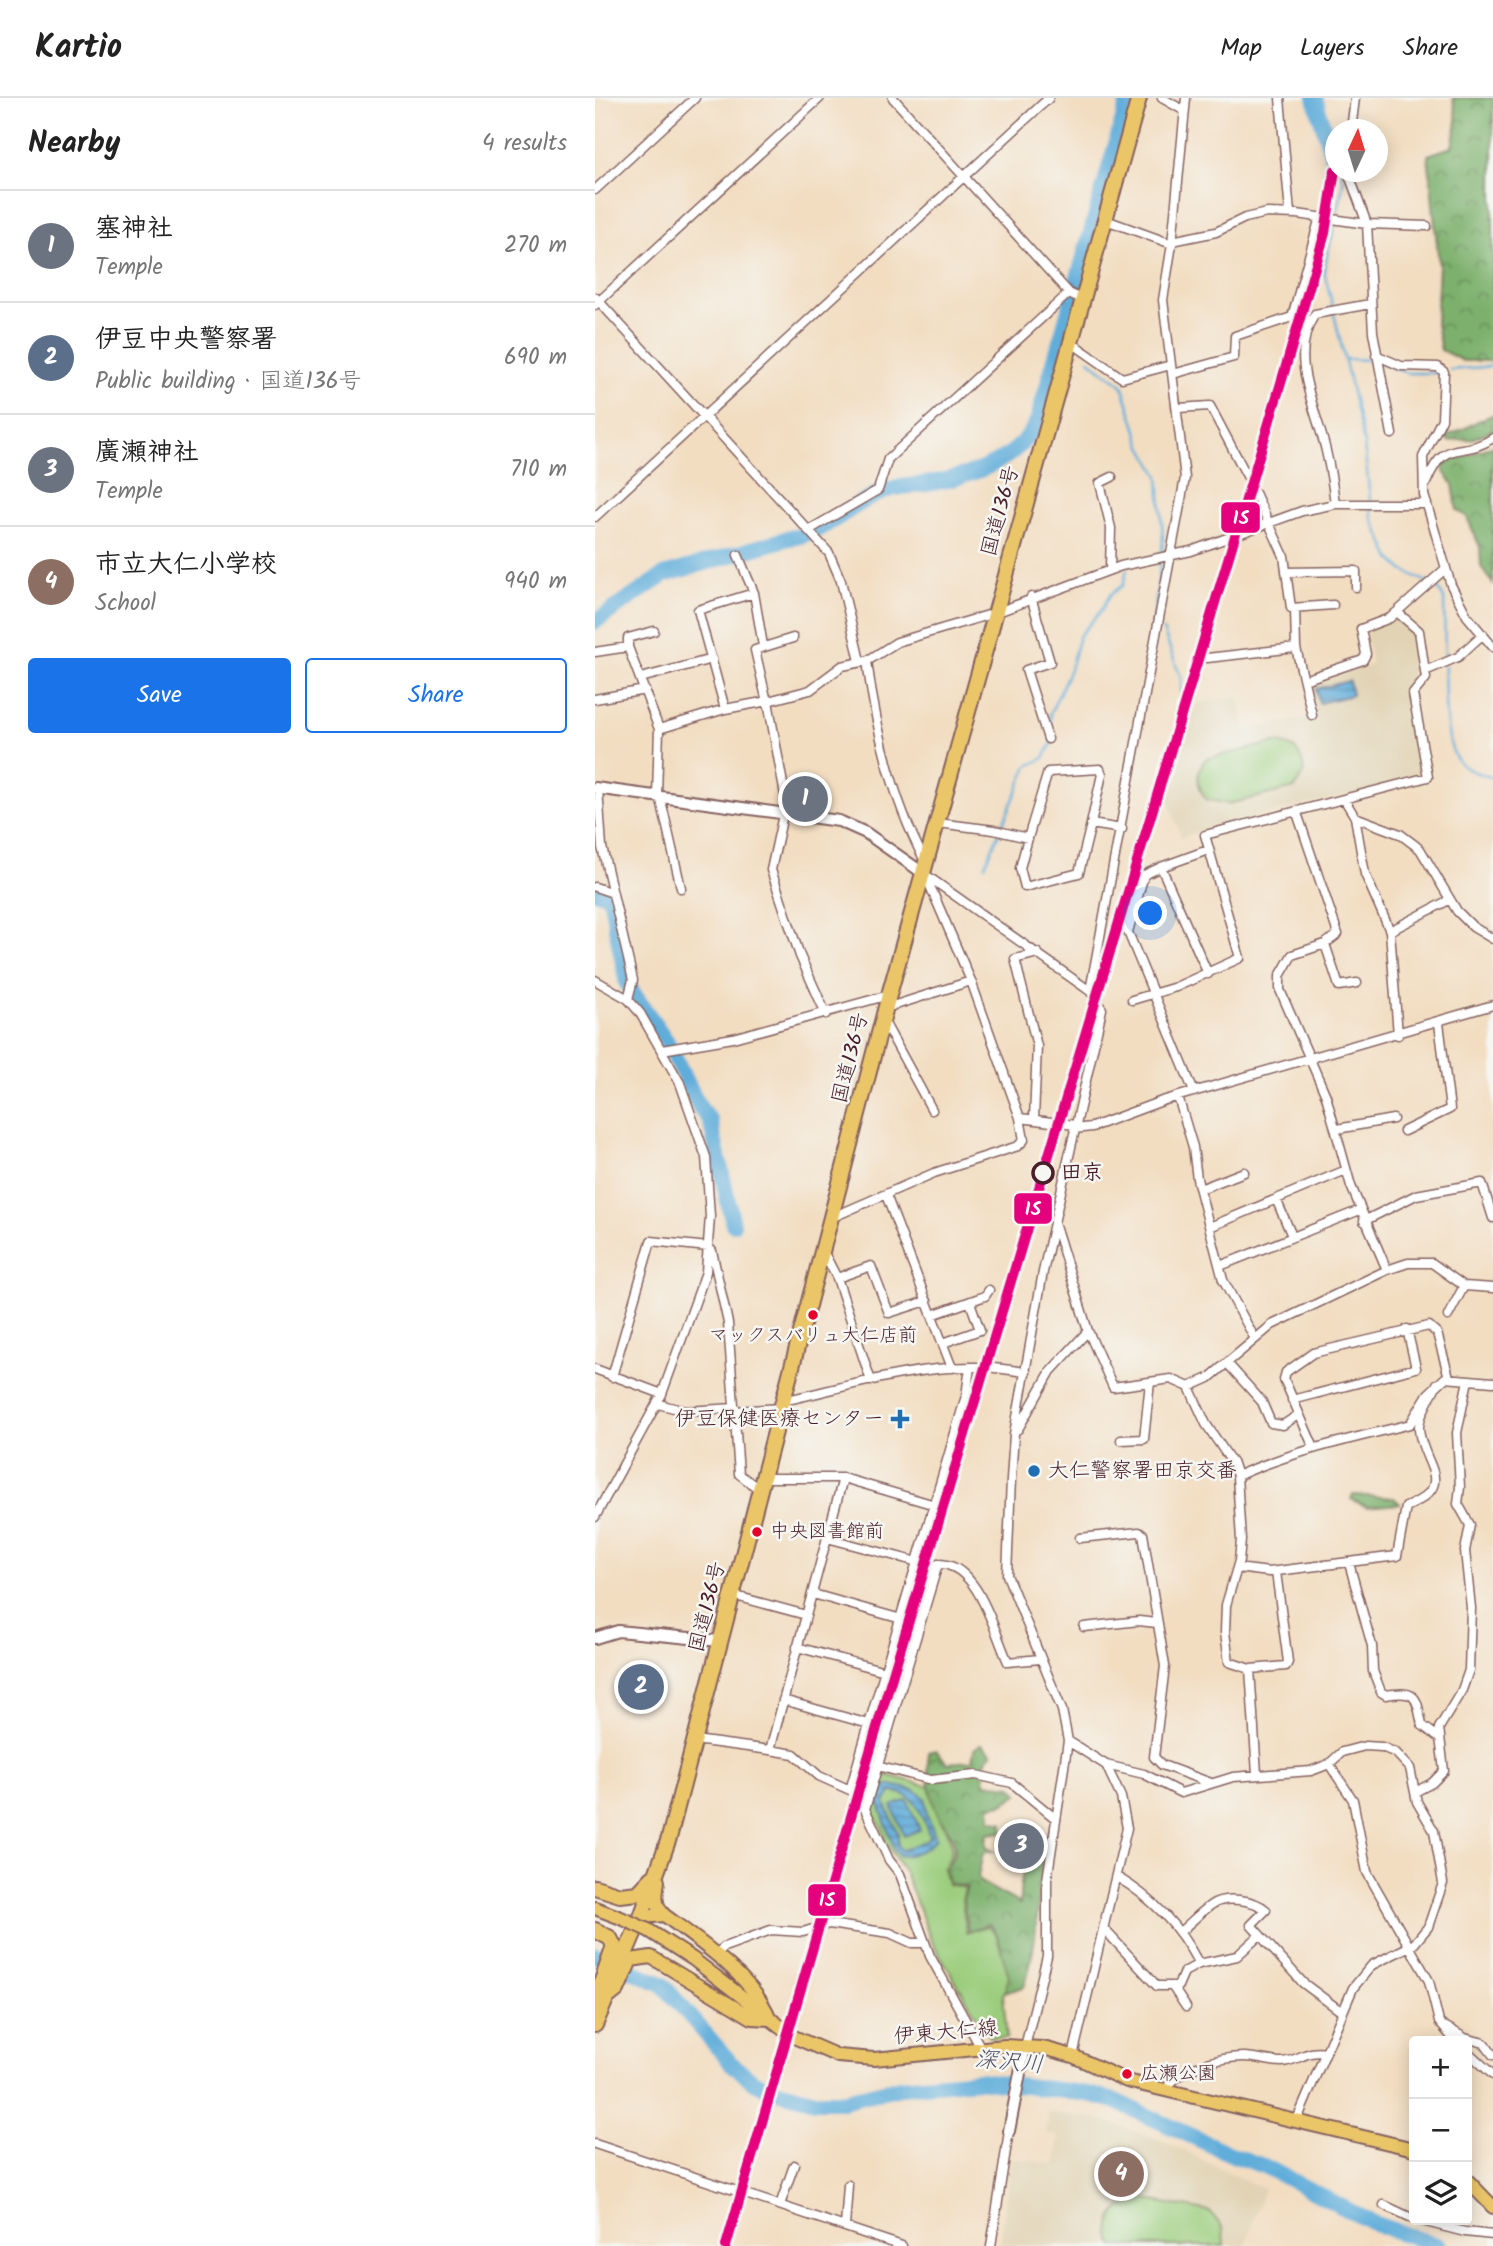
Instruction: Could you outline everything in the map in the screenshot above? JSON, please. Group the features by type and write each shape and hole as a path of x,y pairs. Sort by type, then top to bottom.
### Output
{"highway":[{"name":"国道136号","path":"595,2024 623,1957 641,1927 659,1871 886,1007 1069,341 1075,296 1103,219 1139,98"},
{"path":"595,1887 620,1895 638,1893 659,1871"},
{"path":"620,1895 641,1927"},
{"path":"595,1930 610,1938 623,1957"}],"main road":[{"path":"623,1957 651,1957 752,2018 770,2019 763,2001 715,1955 657,1908 655,1899 659,1871"},
{"name":"伊東大仁線","path":"595,1909 641,1927 693,1959 794,2037 814,2048 857,2059 1025,2047 1073,2056 1127,2081 1409,2148"},
{"path":"651,1957 641,1927 664,1915"},
{"path":"1472,2185 1493,2207"}],"street":[{"path":"595,190 695,98"},
{"path":"820,98 596,301 829,553 840,578 863,661 883,751 912,837 971,981 1020,1118 1024,1136 1018,1146 933,1173 832,1217"},
{"path":"809,530 879,490 888,459 1075,296 893,98"},
{"path":"595,517 1049,98"},
{"path":"1162,98 1183,110"},
{"path":"1090,991 1185,478 1163,300 1172,242 1186,98"},
{"path":"1280,98 1290,214"},
{"path":"1352,119 1355,98"},
{"path":"1352,182 1367,224 1370,304 1376,355 1392,434"},
{"path":"1103,219 1172,242 1216,232 1255,215 1290,214 1367,224 1427,226"},
{"path":"1173,374 1234,356 1235,336 1292,317 1320,218"},
{"path":"1335,504 1326,450 1305,376 1302,352 1315,314 1370,304"},
{"path":"1069,341 1122,378 1171,365"},
{"path":"1376,355 1401,366 1438,367 1444,372 1443,416 1425,452 1424,489 1444,570 1463,610 1493,647"},
{"path":"1178,408 1210,407 1248,478"},
{"path":"1424,489 1437,459 1442,454 1483,444 1493,438"},
{"path":"1110,570 1111,528 1100,483 1112,477"},
{"path":"1255,493 1282,551 1288,604 1295,608 1333,605"},
{"path":"659,729 725,709 767,702 810,690 842,666 863,661 891,644 995,612 1110,570 1170,555 1317,506 1427,504"},
{"path":"738,555 754,593 763,646"},
{"path":"1304,680 1363,660 1366,654 1359,631 1397,612 1444,570"},
{"path":"1286,572 1356,571 1356,587"},
{"path":"725,709 698,610 754,593"},
{"path":"1031,597 1050,662 1026,670 1048,739"},
{"path":"1295,608 1296,648 1313,715"},
{"path":"1132,1000 1208,974 1240,958 1205,835 1428,777 1413,694 1425,681 1419,631 1397,612"},
{"path":"654,631 628,638 628,647 659,729 658,796 681,888"},
{"path":"1425,671 1458,657 1483,635"},
{"path":"793,638 755,650 786,790 785,812 771,870 800,956 826,1014"},
{"path":"595,652 628,647"},
{"path":"1207,658 1296,648"},
{"path":"641,678 712,659"},
{"path":"595,699 645,690"},
{"path":"1051,770 1102,770 1091,824 1079,873 1025,887 1020,868 1047,774 1051,770"},
{"path":"628,999 633,981 598,825 597,788 839,821 925,868 1090,991 1102,1009 1054,1223 1014,1434 1006,1567 1062,1710 1068,1741 1047,1880 1047,1956 1014,2103 991,2246"},
{"path":"1344,799 1355,817 1365,874 1390,931 1398,1035"},
{"path":"1297,813 1338,934 1325,944 1291,955 1280,976 1280,990 1311,1059 1337,1129 1346,1170 1360,1210 1387,1270"},
{"path":"1355,817 1400,834 1420,849 1427,857 1449,900 1473,927 1493,939"},
{"path":"938,823 1001,831 1028,838"},
{"path":"1091,824 1122,829"},
{"path":"1195,1092 1127,927 1143,876 1208,850"},
{"path":"1161,867 1208,974"},
{"path":"595,887 613,893"},
{"path":"1390,931 1449,900"},
{"path":"1325,944 1339,986 1357,983"},
{"path":"1034,1119 1037,1046 1015,959 1038,953"},
{"path":"595,980 628,999 680,1083 706,1157 710,1216 703,1281 659,1404 595,1517"},
{"path":"662,1050 733,1038 826,1014 886,1007 971,981"},
{"path":"1020,1118 1092,1128 1178,1097 1398,1035 1493,1005"},
{"path":"886,1007 932,1110"},
{"path":"1404,1131 1450,1109 1439,1023"},
{"path":"1178,1097 1193,1147 1200,1189 1212,1226 1226,1287 1255,1339"},
{"path":"1337,1129 1393,1119"},
{"path":"1212,1226 1346,1170"},
{"path":"1200,1189 1244,1172"},
{"path":"1364,1221 1416,1195 1482,1183 1493,1217"},
{"path":"887,1195 952,1368"},
{"path":"1276,1199 1292,1236"},
{"path":"1220,1266 1360,1210"},
{"path":"1054,1223 1088,1331 1112,1387 1176,1380 1189,1387 1206,1424 1233,1464 1237,1476 1241,1540 1237,1568 1226,1605 1225,1632 1229,1662 1250,1669 1286,1666 1288,1662 1276,1572"},
{"path":"612,1377 650,1243 708,1247 712,1251 728,1323 739,1474 762,1484 843,1478 935,1504"},
{"path":"823,1251 837,1278 871,1381"},
{"path":"1189,1387 1209,1378 1255,1339 1291,1315 1387,1270 1408,1263 1432,1263 1464,1286 1493,1288"},
{"path":"837,1278 871,1266 889,1313 927,1301"},
{"path":"1448,1315 1464,1286"},
{"path":"932,1315 985,1296 989,1290"},
{"path":"943,1343 980,1330 970,1302"},
{"path":"1314,1448 1284,1377 1308,1355 1425,1325 1436,1330 1449,1377"},
{"path":"1292,1400 1416,1368 1407,1329"},
{"path":"1014,1434 1051,1371 1088,1331"},
{"path":"1227,1363 1262,1402 1271,1423 1283,1425 1298,1415"},
{"path":"695,1740 794,1754 819,1776 850,1790 935,1504 969,1384 970,1367"},
{"path":"659,1404 686,1411 736,1410 782,1405 871,1381 952,1368 1026,1372"},
{"path":"595,1369 662,1394"},
{"path":"1237,1476 1266,1462 1411,1424 1428,1394 1437,1384 1449,1377 1493,1382"},
{"path":"1417,1791 1432,1783 1444,1771 1439,1728 1462,1690 1470,1661 1471,1608 1465,1551 1470,1525 1458,1510 1457,1443 1468,1380"},
{"path":"1121,1440 1144,1438 1150,1382"},
{"path":"1237,1568 1276,1572 1397,1556 1406,1507 1430,1493 1434,1486 1434,1472 1419,1433 1420,1424 1437,1384"},
{"path":"769,1750 843,1478"},
{"path":"1080,1538 1143,1533 1145,1554 1151,1568 1165,1673 1156,1720 1154,1757 1162,1765 1210,1783"},
{"path":"827,1538 918,1562"},
{"path":"1349,1563 1372,1646 1373,1671 1381,1692 1386,1695 1412,1695 1418,1703 1422,1725 1439,1738"},
{"path":"982,2050 925,1943 900,1874 889,1860 865,1809 936,1566 953,1565 968,1579 979,1596 1008,1661 1040,1659"},
{"path":"813,1594 919,1624"},
{"path":"732,1595 806,1615"},
{"path":"1084,1627 1139,1621 1157,1623"},
{"path":"595,1638 618,1630 720,1641"},
{"path":"797,1647 885,1671"},
{"path":"1250,1669 1257,1774"},
{"path":"783,1700 869,1724"},
{"path":"1068,1741 1106,1765 1144,1774 1181,1793 1210,1783 1257,1774 1311,1771 1329,1764 1333,1758 1365,1746 1389,1749 1410,1768 1417,1791 1417,1802 1434,1830 1443,1883 1428,1927 1421,1938 1372,1965 1353,1988 1297,2120"},
{"path":"1329,1764 1353,1800 1367,1872 1429,1981 1439,2022 1451,2036"},
{"path":"1073,2056 1117,1877 1127,1821 1116,1784 1106,1765"},
{"path":"877,1766 931,1780 976,1775 1012,1783 1056,1819"},
{"path":"1117,1877 1151,1899 1181,1931 1199,1964"},
{"path":"1181,1931 1215,1903 1244,1900 1266,1910 1251,1925 1303,1983 1342,2012"},
{"path":"715,1955 724,1947 771,1930 803,1932 829,1924 890,1933 912,1942 925,1943"},
{"path":"1104,1929 1157,1986 1178,1986 1184,1972 1199,1964 1237,1956 1260,1935"},
{"path":"1172,1986 1186,2007"},
{"path":"1439,2022 1465,2038 1484,2042 1493,2055"},
{"path":"1165,2090 1180,2074 1229,2059 1244,2057 1283,2062 1310,2052 1325,2053"},
{"path":"1472,2055 1493,2075"},
{"path":"595,2144 845,2227 875,2241 902,2246"},
{"path":"780,2205 794,2165"},
{"path":"845,2227 849,2185"},
{"path":"1384,2205 1409,2216"},
{"path":"1439,2225 1465,2232 1493,2235"}],"shaded area":[{"path":"1397,620 1411,626 1421,682 1410,688 1409,696 1424,768 1421,778 1207,828 1181,838 1168,798 1197,703 1239,697 1245,730 1315,716 1309,683 1368,667 1372,662 1366,636 1370,627"},
{"path":"1048,2112 1099,2119 1129,2129 1171,2145 1264,2189 1245,2246 1000,2246 1011,2158 1055,2164 1059,2136 1046,2134"}],"green space":[{"path":"1453,98 1493,98 1493,361 1463,361 1441,350 1436,324 1439,265 1428,155 1452,147 1457,122"},
{"path":"1493,415 1493,430 1472,439 1448,441 1445,436 1458,432"},
{"path":"1493,446 1493,584 1481,567 1480,547 1467,517 1457,510 1453,484 1444,472 1444,464"},
{"path":"1274,743 1292,747 1299,754 1304,771 1295,788 1228,804 1206,799 1198,779 1206,759"},
{"path":"1353,1495 1394,1498 1400,1504 1367,1507 1351,1499"},
{"path":"982,1744 992,1753 983,1765 985,1783 1011,1786 1018,1794 1003,1804 990,1806 991,1820 1003,1823 1002,1832 987,1834 986,1847 993,1851 983,1853 978,1876 980,1882 1020,1904 1026,1866 1035,1856 1042,1859 1035,1940 1029,1971 1024,1987 1004,1993 998,1988 1001,1971 999,1938 990,1924 968,1931 963,1900 967,1887 948,1883 945,1870 954,1852 953,1839 933,1805 929,1782 928,1752 936,1750 947,1763 972,1761 974,1749"},
{"path":"883,1774 929,1786 936,1810 951,1841 951,1854 943,1869 947,1884 965,1888 962,1900 966,1932 989,1926 996,1934 1009,1977 1003,1995 1007,2038 989,2037 932,1942 905,1873 885,1842 882,1828 872,1812 878,1777"},
{"path":"1143,2199 1210,2212 1223,2228 1224,2246 1114,2246 1110,2229 1115,2215 1127,2204"}],"water":[{"path":"1349,681 1352,695 1319,703 1316,689"},
{"path":"890,1785 915,1790 925,1798 927,1815 936,1838 929,1845 905,1856 900,1856 895,1851 878,1801 882,1789","holes":["891,1792 900,1793 917,1806 930,1836 925,1841 903,1850 898,1847 898,1833 885,1803"]},
{"path":"907,1800 920,1830 904,1836 892,1806"}],"waterway":[{"path":"595,622 664,575 814,531 884,491 975,472 1006,457 1019,446 1038,419 1129,98"},
{"path":"1315,98 1325,132"},
{"path":"1343,182 1324,270 1364,444 1372,517 1391,559 1403,570 1437,587 1444,598 1445,659"},
{"path":"1254,486 1314,283 1324,271"},
{"path":"1344,359 1375,360"},
{"path":"1089,360 1122,385 1142,446 1159,476 1163,540 1153,625"},
{"path":"1381,363 1407,373 1438,373"},
{"path":"1450,370 1493,366"},
{"path":"985,865 1028,766 1044,758 1052,743 1050,714 1070,669 1079,636 1101,611 1110,595 1123,585 1127,570"},
{"path":"1163,630 1181,678 1181,701"},
{"path":"1445,666 1446,715 1453,753 1466,768 1493,778"},
{"path":"595,891 610,896 627,984 666,1040 700,1108 710,1120 733,1224"},
{"name":"深沢川","path":"595,1955 662,1984 731,2063 754,2082 774,2090 815,2101 842,2101 900,2087 978,2080 1088,2094 1115,2101 1235,2156 1266,2167 1373,2223 1439,2246"}],"transit line":[{"name":"IS","path":"726,2246 880,1717 1281,383 1325,233 1333,182"}],"place":[{"name":"塞神社","path":"805,799"},
{"name":"田京","path":"1043,1173"},
{"name":"マックスバリュ大仁店前","path":"813,1315"},
{"name":"伊豆保健医療センター","path":"900,1419"},
{"name":"大仁警察署田京交番","path":"1034,1471"},
{"name":"中央図書館前","path":"757,1532"},
{"name":"伊豆中央警察署","path":"641,1687"},
{"name":"廣瀬神社","path":"1021,1846"},
{"name":"広瀬公園","path":"1127,2074"},
{"name":"市立大仁小学校","path":"1121,2174"}]}
